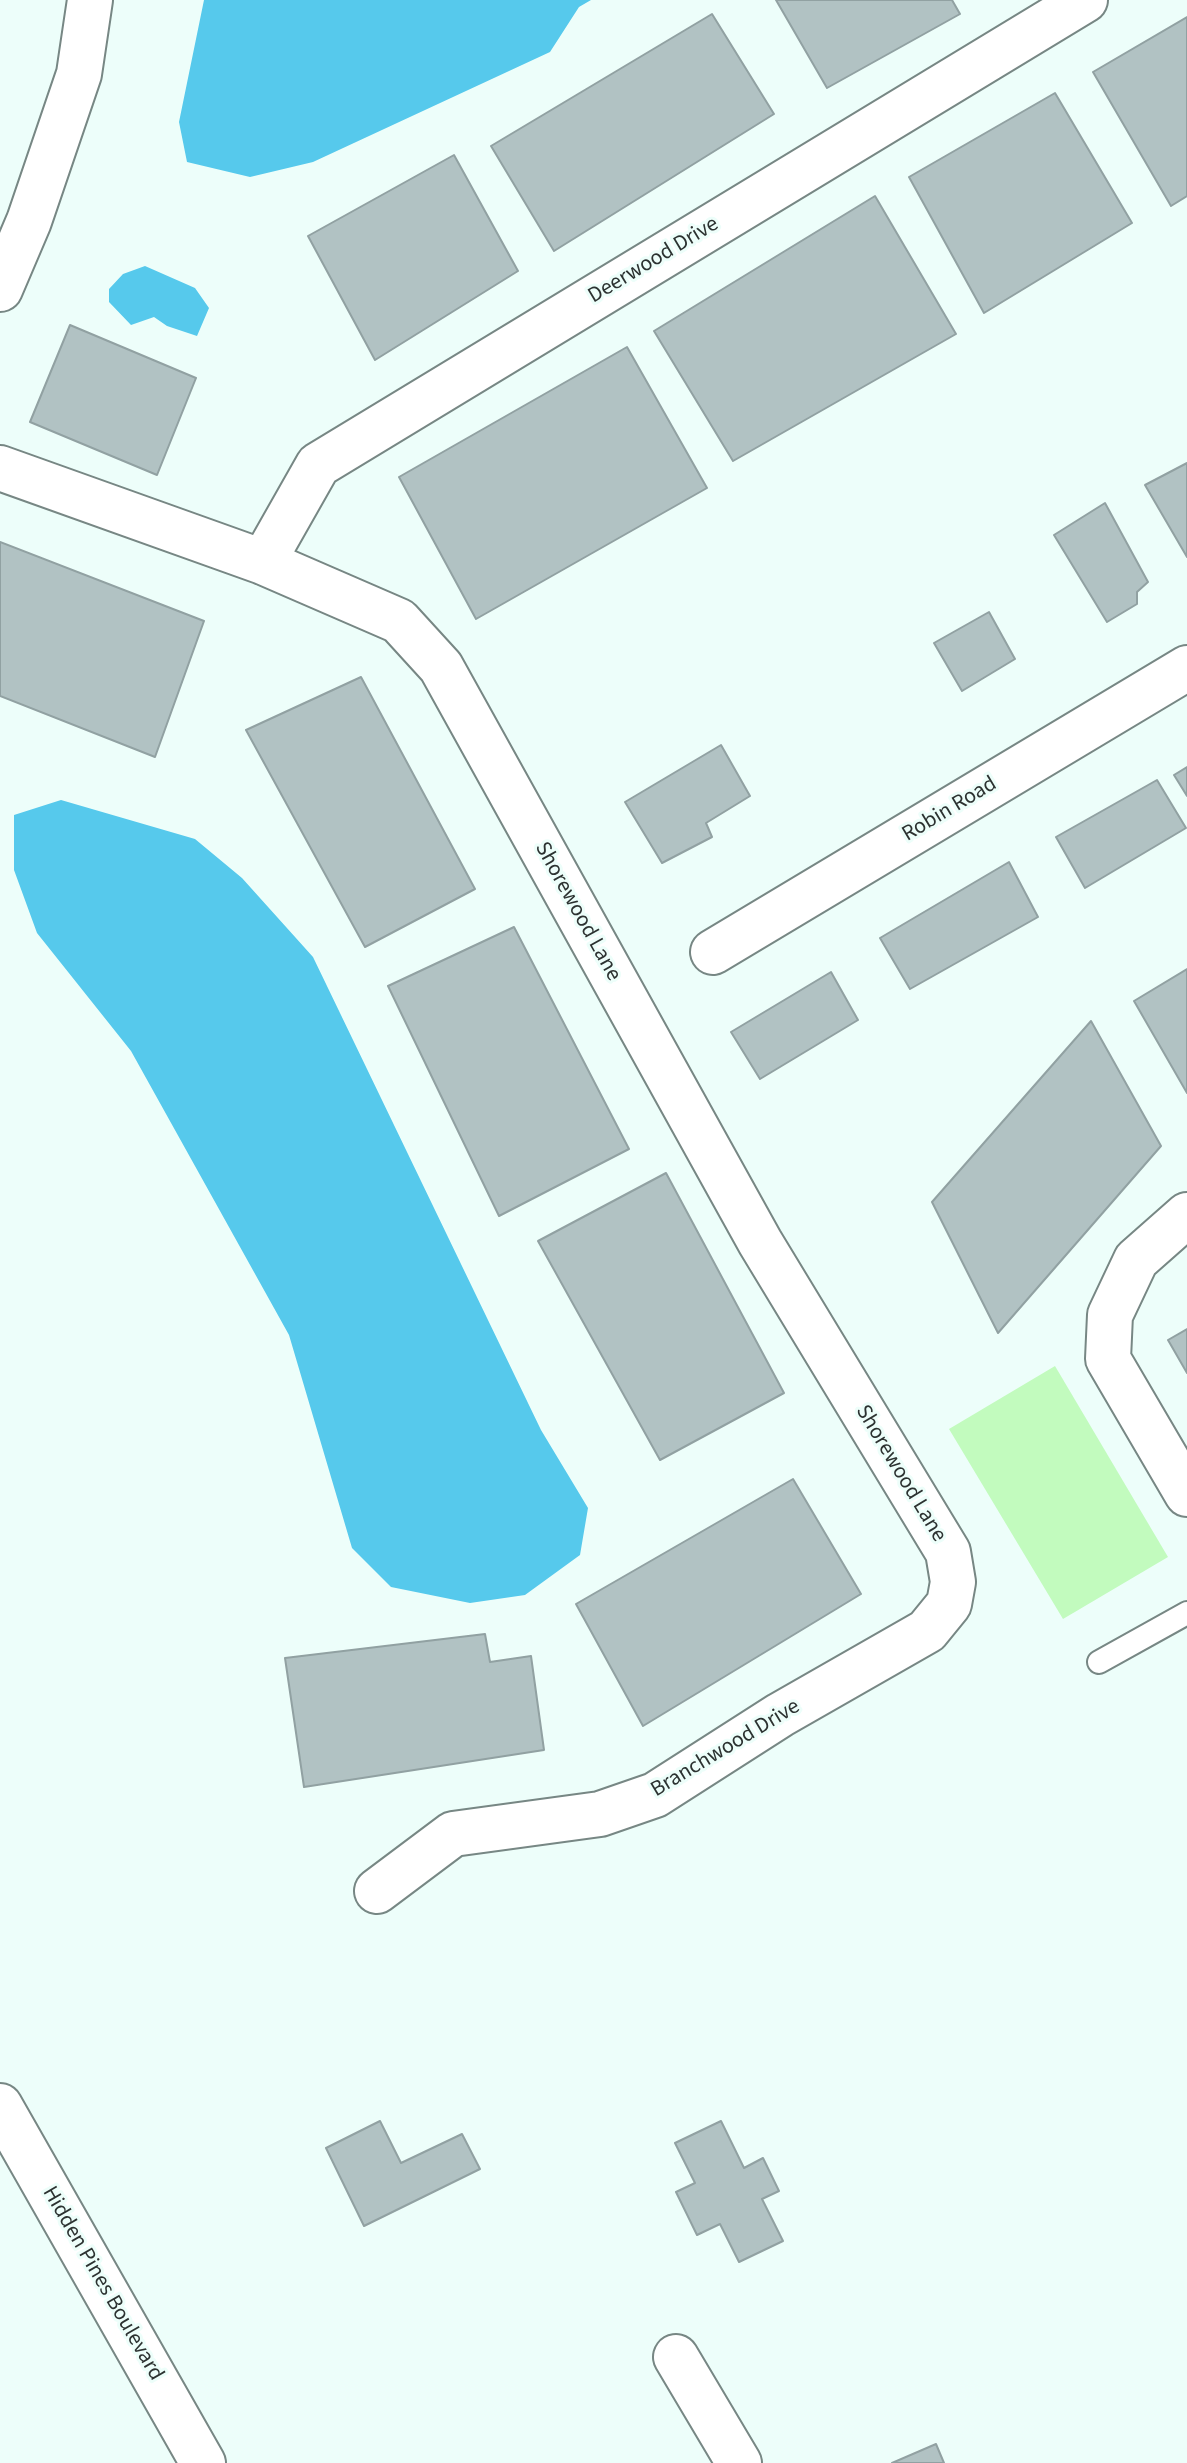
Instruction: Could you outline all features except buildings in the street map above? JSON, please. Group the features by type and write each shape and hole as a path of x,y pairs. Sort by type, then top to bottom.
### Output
{"street":[{"path":"0,289 15,216 79,74 90,0"},
{"name":"Deerwood Drive","path":"263,562 318,465 1042,11 1085,0"},
{"name":"Shorewood Lane","path":"0,468 263,562 399,621 441,667 760,1242 948,1552 953,1582"},
{"name":"Robin Road","path":"713,952 1187,668"},
{"path":"1187,1215 1136,1260 1110,1315 1108,1359 1187,1494"},
{"name":"Branchwood Drive","path":"377,1891 453,1834 600,1814 655,1795 780,1715 927,1631 949,1604 953,1582"},
{"name":"Hidden Pines Boulevard","path":"0,2106 203,2463"},
{"path":"676,2357 739,2463"}],"lane":[{"path":"1099,1662 1187,1613"}],"green space":[{"path":"1055,1366 1168,1557 1063,1619 949,1429"}],"water":[{"path":"204,0 591,0 579,7 550,52 313,162 250,177 187,162 179,122"},
{"path":"145,266 195,288 209,308 197,336 167,326 154,317 131,325 109,302 109,289 123,274"},
{"path":"61,800 195,839 242,878 313,957 541,1430 588,1508 580,1555 525,1595 470,1603 391,1587 352,1548 289,1335 131,1051 37,933 14,870 14,815"}]}
